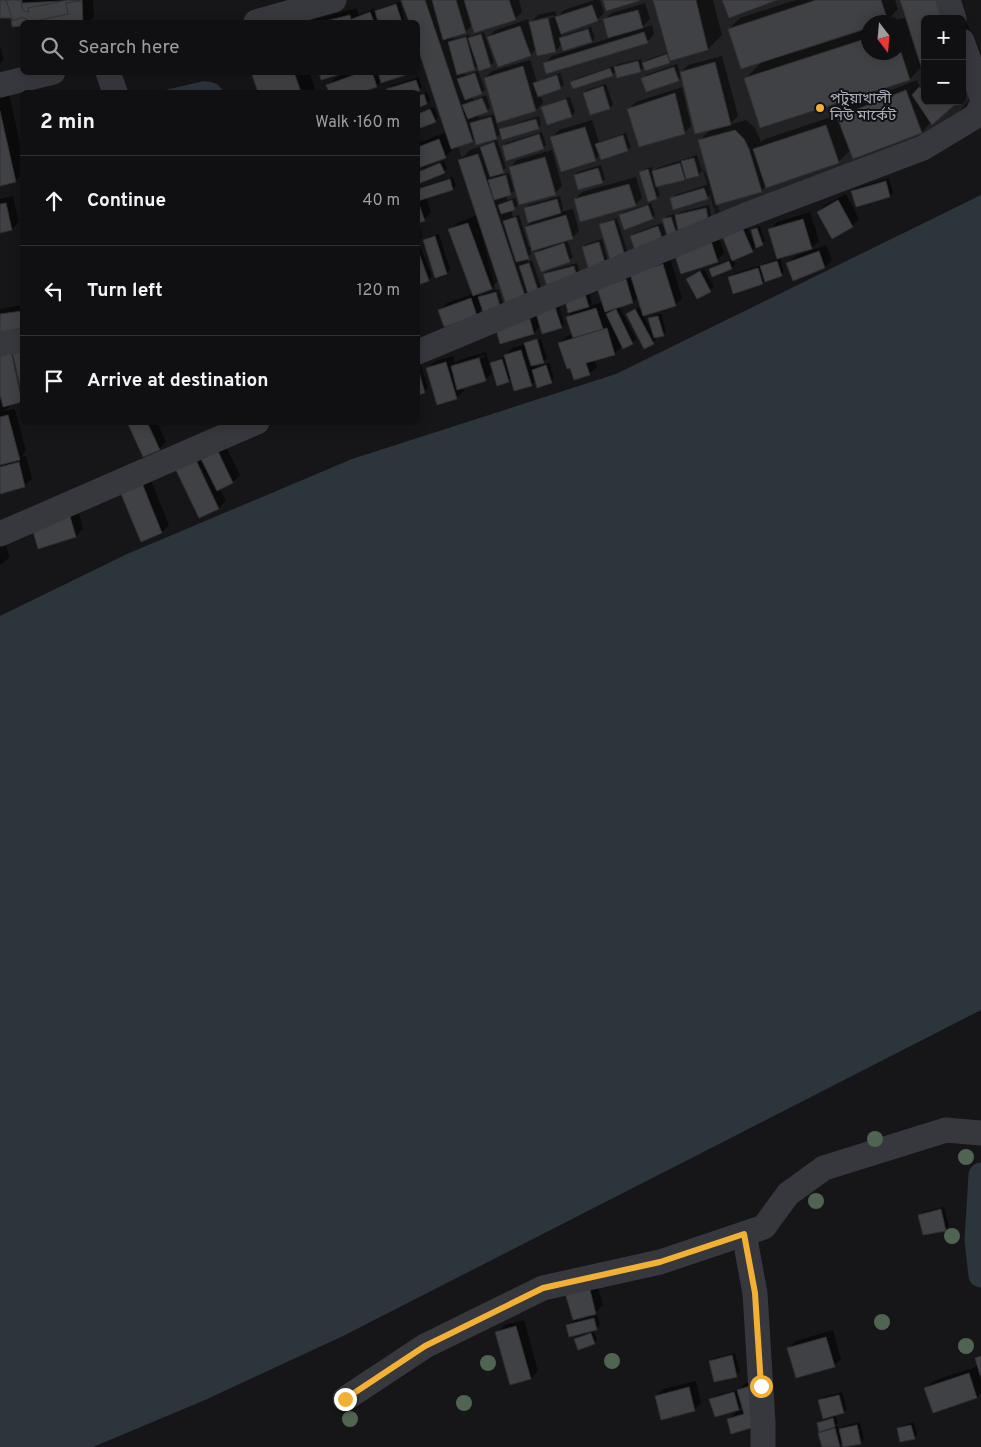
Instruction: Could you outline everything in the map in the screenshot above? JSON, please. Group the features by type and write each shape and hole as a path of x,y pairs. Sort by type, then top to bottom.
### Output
{"street":[{"path":"263,20 334,0"},
{"path":"948,0 953,15"},
{"path":"966,52 981,95"},
{"path":"0,85 41,75"},
{"path":"109,75 114,90"},
{"path":"420,351 746,215 923,148 976,116 981,106"},
{"path":"0,344 20,340"},
{"path":"0,534 229,428 243,425"},
{"path":"345,1399 425,1346 543,1288 660,1262 764,1227 788,1194 824,1168 946,1130 981,1133"},
{"path":"744,1234 755,1293 763,1423 762,1447"}],"shaded area":[{"path":"420,0 944,0 929,15 921,15 921,105 965,105 957,115 901,147 720,215 710,180 702,167 716,216 500,306"},
{"path":"966,66 974,93 966,103"},
{"path":"204,81 218,85 222,90 166,90"},
{"path":"981,195 981,1010 343,1336 205,1400 93,1447 0,1447 0,616 127,554 352,459 616,374"}],"building":[{"path":"0,0 22,0 22,3 82,0 83,20 20,20 20,26 12,27 11,18 0,18"},
{"path":"6,0 21,0 23,11 29,12 28,8 68,0 80,1 66,3 68,14 40,20 27,20 22,17 13,21"},
{"path":"401,0 425,0 473,142 451,149 420,55 420,20 408,20"},
{"path":"432,0 456,0 466,33 443,40"},
{"path":"464,0 509,0 516,20 474,33"},
{"path":"603,0 639,0 639,1 606,11"},
{"path":"653,0 696,0 708,50 670,61"},
{"path":"722,0 777,0 729,18"},
{"path":"816,0 881,0 886,15 861,15 861,30 741,69 728,29"},
{"path":"900,0 940,0 945,15 921,15 921,66 906,15"},
{"path":"396,4 401,20 377,20 375,11"},
{"path":"592,5 598,21 561,34 555,17"},
{"path":"638,10 643,28 608,38 603,19"},
{"path":"370,12 373,20 353,20"},
{"path":"350,15 351,20 329,20"},
{"path":"548,18 556,52 537,56 529,22"},
{"path":"520,26 531,56 498,67 487,37"},
{"path":"588,29 592,42 563,51 559,38"},
{"path":"644,32 648,43 546,74 543,63"},
{"path":"481,34 491,67 479,71 468,38"},
{"path":"466,37 475,70 457,75 448,42"},
{"path":"861,40 861,60 904,60 910,80 760,128 744,78"},
{"path":"667,54 670,63 645,71 642,63"},
{"path":"638,61 641,72 617,78 614,67"},
{"path":"715,62 731,125 695,134 680,72"},
{"path":"523,66 536,111 497,123 484,78"},
{"path":"674,67 679,81 646,92 641,78"},
{"path":"610,68 613,76 573,89 570,82"},
{"path":"475,73 482,94 465,100 457,79"},
{"path":"252,75 295,75 300,90 257,90"},
{"path":"320,75 338,75 321,80"},
{"path":"354,75 373,75 377,87 368,90 328,90 326,85"},
{"path":"379,75 406,75 381,83"},
{"path":"557,75 561,89 538,97 533,83"},
{"path":"416,80 420,90 387,90"},
{"path":"603,86 610,109 590,115 583,93"},
{"path":"919,87 921,88 921,105 954,105 932,125 912,95"},
{"path":"906,90 922,133 853,159 837,117"},
{"path":"675,93 685,134 639,147 627,109"},
{"path":"424,94 427,104 420,107 420,95"},
{"path":"482,98 488,112 468,119 462,105"},
{"path":"566,99 572,117 547,125 541,107"},
{"path":"430,109 436,122 420,128 420,113"},
{"path":"0,111 16,182 0,186"},
{"path":"491,117 497,139 476,145 470,123"},
{"path":"536,119 539,129 502,140 499,129"},
{"path":"826,125 839,163 766,188 753,149"},
{"path":"585,127 596,161 561,172 550,137"},
{"path":"735,130 744,139 749,149 762,192 716,205 698,140"},
{"path":"539,134 544,149 506,161 502,146"},
{"path":"623,135 628,151 601,160 595,144"},
{"path":"439,139 446,158 420,167 420,146"},
{"path":"494,142 504,173 490,177 480,147"},
{"path":"478,154 526,299 506,305 458,160"},
{"path":"545,157 556,195 519,205 509,167"},
{"path":"694,158 699,176 686,179 681,161"},
{"path":"440,163 445,173 420,183 420,171"},
{"path":"680,163 685,180 656,187 652,171"},
{"path":"598,168 603,183 578,190 574,175"},
{"path":"648,169 657,199 648,202 639,172"},
{"path":"506,175 511,195 494,200 488,180"},
{"path":"450,179 453,190 420,200 420,188"},
{"path":"886,181 890,197 856,207 851,191"},
{"path":"629,184 636,206 580,222 574,199"},
{"path":"704,188 708,199 673,210 670,198"},
{"path":"557,199 561,213 528,223 524,208"},
{"path":"512,200 515,210 501,214 498,205"},
{"path":"838,200 853,227 832,239 817,212"},
{"path":"6,203 12,230 0,233 0,204"},
{"path":"648,205 653,219 624,230 619,215"},
{"path":"420,207 425,221 420,222"},
{"path":"706,208 709,224 678,230 675,215"},
{"path":"566,215 573,239 532,251 525,227"},
{"path":"516,217 529,259 516,262 503,221"},
{"path":"671,217 678,238 669,241 662,219"},
{"path":"803,219 812,249 777,259 768,229"},
{"path":"614,220 626,259 611,263 599,224"},
{"path":"468,223 492,289 473,296 448,229"},
{"path":"658,226 663,241 635,251 630,236"},
{"path":"742,227 753,252 732,261 722,235"},
{"path":"757,228 763,245 756,248 751,230"},
{"path":"435,236 447,274 435,278 423,240"},
{"path":"711,241 718,262 681,274 674,253"},
{"path":"599,242 606,266 589,271 582,247"},
{"path":"564,243 570,262 541,272 534,253"},
{"path":"819,251 825,268 793,281 786,263"},
{"path":"420,256 429,281 420,284"},
{"path":"729,261 732,269 712,277 709,269"},
{"path":"777,261 782,276 765,282 760,266"},
{"path":"529,263 539,293 529,297 519,266"},
{"path":"663,264 676,306 643,316 630,274"},
{"path":"574,266 578,282 548,290 543,274"},
{"path":"758,268 763,284 733,294 728,277"},
{"path":"700,271 711,292 697,299 686,279"},
{"path":"626,279 633,303 605,312 597,288"},
{"path":"496,292 502,313 485,318 478,297"},
{"path":"585,294 589,307 568,313 565,300"},
{"path":"471,298 477,316 444,327 438,310"},
{"path":"554,304 562,328 542,334 535,310"},
{"path":"596,308 603,329 573,338 566,317"},
{"path":"616,309 633,344 623,349 606,314"},
{"path":"635,309 654,344 644,349 626,314"},
{"path":"20,311 20,334 0,338 0,314"},
{"path":"529,316 534,334 500,344 495,326"},
{"path":"658,316 664,336 654,338 648,318"},
{"path":"607,328 615,355 586,363 590,375 574,380 570,368 567,369 558,343"},
{"path":"537,339 544,363 531,366 524,343"},
{"path":"20,344 20,387 11,346"},
{"path":"10,346 20,393 20,403 3,407 0,395 0,348"},
{"path":"521,350 532,386 514,391 504,355"},
{"path":"479,358 486,381 457,390 451,366"},
{"path":"502,359 509,382 497,386 490,363"},
{"path":"446,362 457,399 437,405 426,368"},
{"path":"546,365 552,383 537,388 532,370"},
{"path":"420,375 425,393 420,394"},
{"path":"8,415 20,460 0,465 0,417"},
{"path":"128,425 148,425 160,450 143,457"},
{"path":"215,445 233,483 217,491 198,453"},
{"path":"195,458 219,509 199,518 175,468"},
{"path":"19,462 25,487 0,494 0,467"},
{"path":"140,478 162,533 141,542 118,487"},
{"path":"69,513 76,537 38,549 31,524"},
{"path":"941,1209 946,1231 923,1235 918,1215"},
{"path":"589,1286 596,1314 573,1320 565,1293"},
{"path":"594,1318 597,1330 569,1337 566,1325"},
{"path":"516,1326 531,1379 510,1385 495,1332"},
{"path":"591,1333 595,1344 578,1350 574,1339"},
{"path":"826,1337 835,1367 796,1378 787,1348"},
{"path":"732,1355 737,1377 714,1382 709,1361"},
{"path":"981,1356 981,1375 980,1375 975,1358"},
{"path":"969,1373 977,1398 933,1413 924,1388"},
{"path":"750,1386 761,1425 731,1434 727,1419 744,1414 737,1390"},
{"path":"689,1387 695,1411 661,1420 655,1396"},
{"path":"734,1392 739,1410 715,1417 709,1399"},
{"path":"839,1395 844,1413 823,1419 818,1400"},
{"path":"833,1418 835,1427 819,1432 817,1423"},
{"path":"857,1425 861,1444 843,1447 839,1429"},
{"path":"911,1425 915,1439 900,1442 897,1428"},
{"path":"835,1428 840,1447 822,1447 818,1433"}],"waterway":[{"path":"981,1175 977,1240 981,1275"}],"place":[{"name":"পটুয়াখালী নিউ মার্কেট","path":"820,108"}],"route":[{"path":"345,1399 425,1346 543,1288 660,1262 744,1234 755,1293 761,1386"}]}
